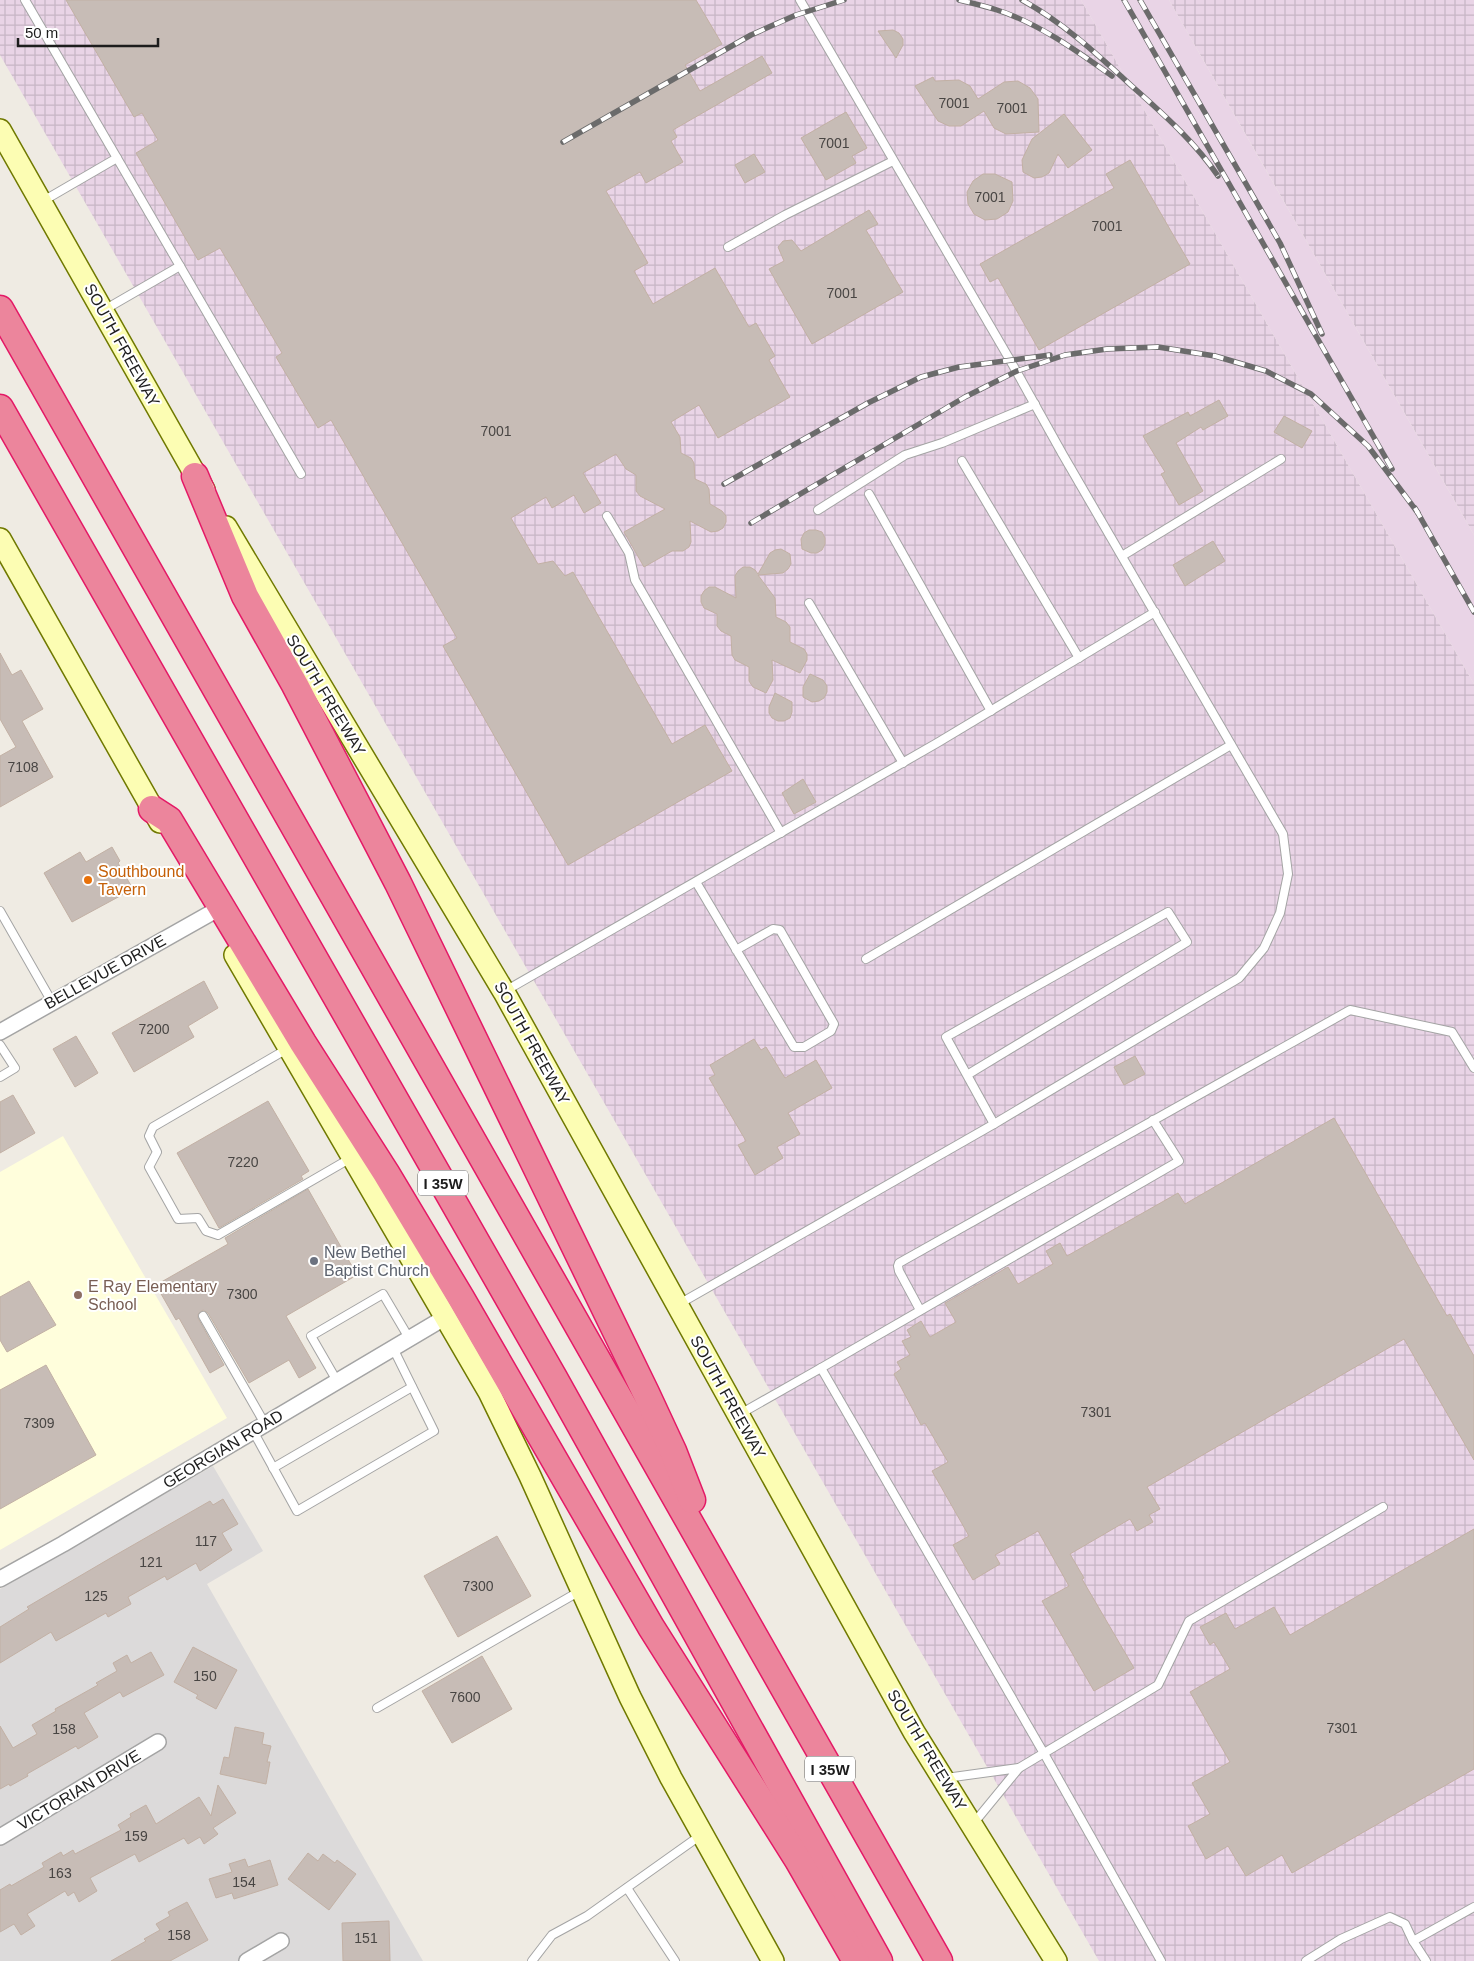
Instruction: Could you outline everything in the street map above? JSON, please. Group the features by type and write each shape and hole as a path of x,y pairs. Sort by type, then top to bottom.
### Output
{"highway":[{"name":"I 35W","path":"0,309 939,1961"},
{"name":"I 35W","path":"0,408 554,1378 792,1808 880,1961"},
{"path":"195,476 244,596 300,694 389,866 646,1393 673,1452 722,1578"},
{"path":"152,809 169,820 303,1043 386,1173 461,1298 651,1627 798,1860 856,1961"}],"main road":[{"name":"SOUTH FREEWAY","path":"0,130 195,476 504,992 909,1724 1056,1961"},
{"path":"0,539 211,913 444,1318 489,1392 530,1476 630,1697 671,1778 773,1961"}],"street":[{"name":"BELLEVUE DRIVE","path":"0,1032 211,913"},
{"name":"GEORGIAN ROAD","path":"0,1579 64,1544 444,1318"},
{"name":"VICTORIAN DRIVE","path":"0,1837 158,1742"},
{"path":"247,1961 281,1941"}],"lane":[{"path":"25,0 301,474"},
{"path":"677,1305 994,1124 1239,978 1264,948 1280,913 1288,874 1283,834 800,0"},
{"path":"41,202 117,158"},
{"path":"728,247 785,215 893,160"},
{"path":"102,311 180,266"},
{"path":"818,510 906,455 942,443 1035,404"},
{"path":"1122,556 1281,459"},
{"path":"962,461 1079,658"},
{"path":"869,494 991,711"},
{"path":"607,516 629,553 635,580 781,833"},
{"path":"809,603 903,763"},
{"path":"504,992 903,763 1155,612"},
{"path":"866,959 1231,745"},
{"path":"696,882 736,950 794,1047 804,1047 831,1031 834,1024 780,930 773,929 736,950"},
{"path":"0,911 52,1002"},
{"path":"967,1075 1187,942 1168,912 946,1037 994,1124"},
{"path":"920,1310 900,1271 899,1263 1350,1010 1452,1032 1474,1068"},
{"path":"0,1044 15,1068 0,1077"},
{"path":"289,1048 153,1127 149,1136 157,1152 149,1167 178,1218 198,1218 206,1231 218,1235 352,1157"},
{"path":"738,1415 1179,1161 1154,1120"},
{"path":"337,1381 311,1336 383,1294 409,1338"},
{"path":"203,1316 259,1427 273,1468 297,1511 434,1431 393,1348"},
{"path":"821,1368 1044,1753 1161,1961"},
{"path":"273,1468 412,1387"},
{"path":"972,1825 1019,1768 1158,1685 1189,1621 1382,1507"},
{"path":"377,1708 582,1590"},
{"path":"943,1778 1019,1768"},
{"path":"532,1961 552,1935 587,1916 702,1834"},
{"path":"627,1888 675,1961"},
{"path":"1413,1941 1474,1906"},
{"path":"1306,1961 1341,1939 1390,1918 1405,1924 1426,1961"}],"shaded area":[{"path":"0,0 1081,0 1474,684 1474,1961 1099,1961 0,55"},
{"path":"1081,0 1169,0 1474,535 1474,684"},
{"path":"1169,0 1474,0 1474,535 1449,491"},
{"name":"E Ray Elementary School","path":"63,1136 227,1418 0,1550 0,1172"},
{"path":"213,1466 263,1551 207,1584 423,1961 0,1961 0,1589"}],"building":[{"path":"66,0 696,0 722,44 685,65 700,91 762,56 772,73 673,130 677,137 671,141 683,162 646,183 640,172 606,191 648,263 634,271 653,304 715,268 749,327 756,323 775,356 769,360 790,397 718,438 699,405 671,422 680,437 681,453 691,458 694,463 695,479 706,484 709,489 710,504 722,511 726,516 723,528 711,532 690,521 691,542 689,547 683,551 672,551 644,567 624,532 665,509 640,496 636,491 636,475 626,469 616,454 583,473 601,503 584,513 574,495 552,508 546,497 511,518 538,564 553,561 565,576 573,572 672,744 705,725 732,771 568,865 443,646 457,638 331,420 318,428 276,357 282,353 220,248 198,260 136,153 158,140 142,113 134,117"},
{"path":"893,30 899,33 903,39 903,45 896,58 878,31"},
{"path":"933,77 935,81 959,80 970,86 978,99 1004,82 1018,81 1030,88 1038,99 1039,132 1006,134 994,128 984,111 961,126 949,126 938,121 915,86"},
{"path":"846,112 867,148 852,156 856,163 826,180 801,138"},
{"path":"1064,114 1092,150 1068,168 1058,154 1049,173 1042,177 1034,178 1023,172 1022,160 1032,139"},
{"path":"754,154 765,172 745,183 735,165"},
{"path":"1130,160 1190,264 1039,350 998,278 990,282 980,264 1114,188 1106,174"},
{"path":"983,174 995,174 1012,182 1013,201 1008,212 997,219 985,220 974,214 968,204 967,192 973,181"},
{"path":"869,210 878,224 866,230 903,292 812,344 769,269 784,261 778,247 783,241 792,240 801,251"},
{"path":"1219,400 1228,416 1203,430 1201,427 1176,443 1203,491 1179,505 1161,474 1165,472 1143,436 1188,412 1190,416"},
{"path":"1284,416 1312,431 1302,448 1274,432"},
{"path":"809,530 822,532 825,538 822,550 817,553 811,553 802,549 801,539 804,533"},
{"path":"1213,541 1225,561 1185,586 1173,565"},
{"path":"781,549 790,554 791,564 788,569 783,573 758,575 775,598 776,617 786,622 790,627 790,642 804,649 807,654 807,660 800,673 772,660 773,680 766,693 753,687 749,681 749,667 735,660 732,655 731,636 721,631 717,626 717,614 704,608 701,596 709,587 715,587 736,598 735,576 738,571 743,567 750,567 758,574 770,553"},
{"path":"0,653 12,675 21,670 43,709 22,721 53,777 0,807 0,756 16,747 0,719"},
{"path":"810,674 823,680 827,686 824,698 819,701 812,702 803,697 803,687"},
{"path":"775,693 792,702 790,718 784,721 772,718 769,713 769,707"},
{"path":"803,779 816,802 794,814 782,793"},
{"name":"Southbound Tavern","path":"112,847 120,861 118,863 133,889 72,922 44,873 80,852 86,862"},
{"path":"204,981 218,1008 188,1026 194,1037 134,1072 112,1033"},
{"path":"76,1036 98,1073 75,1087 53,1049"},
{"path":"754,1039 761,1050 766,1047 785,1078 816,1060 832,1088 788,1113 800,1134 777,1147 783,1158 755,1175 738,1145 746,1141 709,1078 715,1075 710,1065"},
{"path":"1135,1056 1145,1074 1124,1085 1114,1067"},
{"path":"13,1095 35,1133 0,1153 0,1102"},
{"path":"268,1101 309,1171 301,1176 303,1179 219,1228 177,1153"},
{"path":"1334,1118 1447,1316 1450,1314 1474,1356 1474,1460 1404,1339 1147,1487 1160,1509 1149,1515 1153,1522 1137,1531 1130,1519 1070,1554 1084,1578 1082,1579 1134,1668 1094,1691 1042,1601 1069,1586 1038,1531 995,1555 1000,1564 973,1580 953,1545 969,1536 932,1471 948,1462 925,1423 921,1425 894,1374 901,1369 897,1362 910,1355 902,1341 911,1337 907,1330 921,1321 930,1337 956,1322 945,1303 1008,1267 1018,1284 1053,1264 1046,1251 1060,1243 1067,1256 1178,1193 1185,1204"},
{"path":"308,1189 357,1275 286,1316 316,1368 299,1378 289,1360 249,1383 208,1313 203,1310 198,1314 198,1318 224,1365 210,1373 179,1318 176,1320 156,1285 228,1244 225,1238"},
{"path":"29,1281 56,1325 7,1352 0,1340 0,1297"},
{"path":"46,1365 96,1455 0,1509 0,1390"},
{"path":"223,1499 238,1524 222,1533 232,1550 200,1571 196,1563 167,1580 165,1576 128,1597 131,1604 108,1617 106,1613 56,1641 51,1632 0,1663 0,1627 29,1609 27,1607 210,1501 213,1505"},
{"path":"1474,1529 1474,1769 1292,1873 1282,1855 1246,1876 1228,1846 1206,1859 1188,1826 1210,1814 1192,1783 1230,1762 1190,1692 1230,1669 1214,1642 1210,1645 1200,1627 1226,1613 1235,1629 1274,1607 1290,1635"},
{"path":"497,1536 531,1596 458,1637 424,1576"},
{"path":"193,1647 237,1670 216,1709 196,1698 198,1695 174,1682"},
{"path":"151,1652 164,1675 123,1697 120,1692 84,1713 98,1737 78,1749 76,1746 27,1774 28,1776 0,1789 0,1726 13,1748 37,1734 32,1725 56,1711 55,1709 98,1685 96,1683 117,1671 113,1663 127,1655 131,1663"},
{"path":"482,1656 512,1709 452,1743 422,1691"},
{"path":"235,1727 264,1733 262,1744 271,1746 267,1762 270,1762 266,1784 220,1774 224,1757 229,1758"},
{"path":"218,1785 236,1813 213,1828 218,1834 204,1844 200,1837 188,1844 184,1838 139,1862 135,1854 90,1878 97,1891 79,1902 74,1892 68,1896 65,1891 27,1914 35,1926 21,1935 14,1924 0,1932 0,1890 10,1884 11,1886 44,1867 42,1863 61,1852 63,1856 73,1850 75,1854 121,1830 118,1825 131,1817 130,1814 146,1805 156,1824 199,1797 211,1816"},
{"path":"308,1853 318,1861 323,1854 335,1863 337,1860 356,1874 329,1910 288,1879"},
{"path":"245,1859 248,1867 270,1860 278,1885 234,1899 232,1893 216,1898 209,1879 232,1872 229,1864"},
{"path":"187,1902 208,1940 170,1961 111,1961 146,1941 144,1939 160,1930 156,1924 170,1916 168,1912"},
{"path":"389,1921 390,1961 343,1961 342,1923"}],"railway":[{"path":"563,142 751,35 796,15 844,0"},
{"path":"959,0 997,10 1027,22 1071,48 1112,76"},
{"path":"1022,0 1080,40 1157,108 1179,129 1218,176"},
{"path":"1124,0 1392,469"},
{"path":"1140,0 1280,243 1322,334"},
{"path":"751,523 965,397 1017,371 1065,355 1107,349 1158,347 1215,356 1266,371 1311,394 1368,446 1418,513"},
{"path":"724,484 868,403 921,377 959,367 1050,355"},
{"path":"1415,508 1474,612"}],"place":[{"name":"Southbound Tavern","path":"88,880"},
{"name":"New Bethel Baptist Church","path":"314,1261"},
{"name":"E Ray Elementary School","path":"78,1295"}]}
